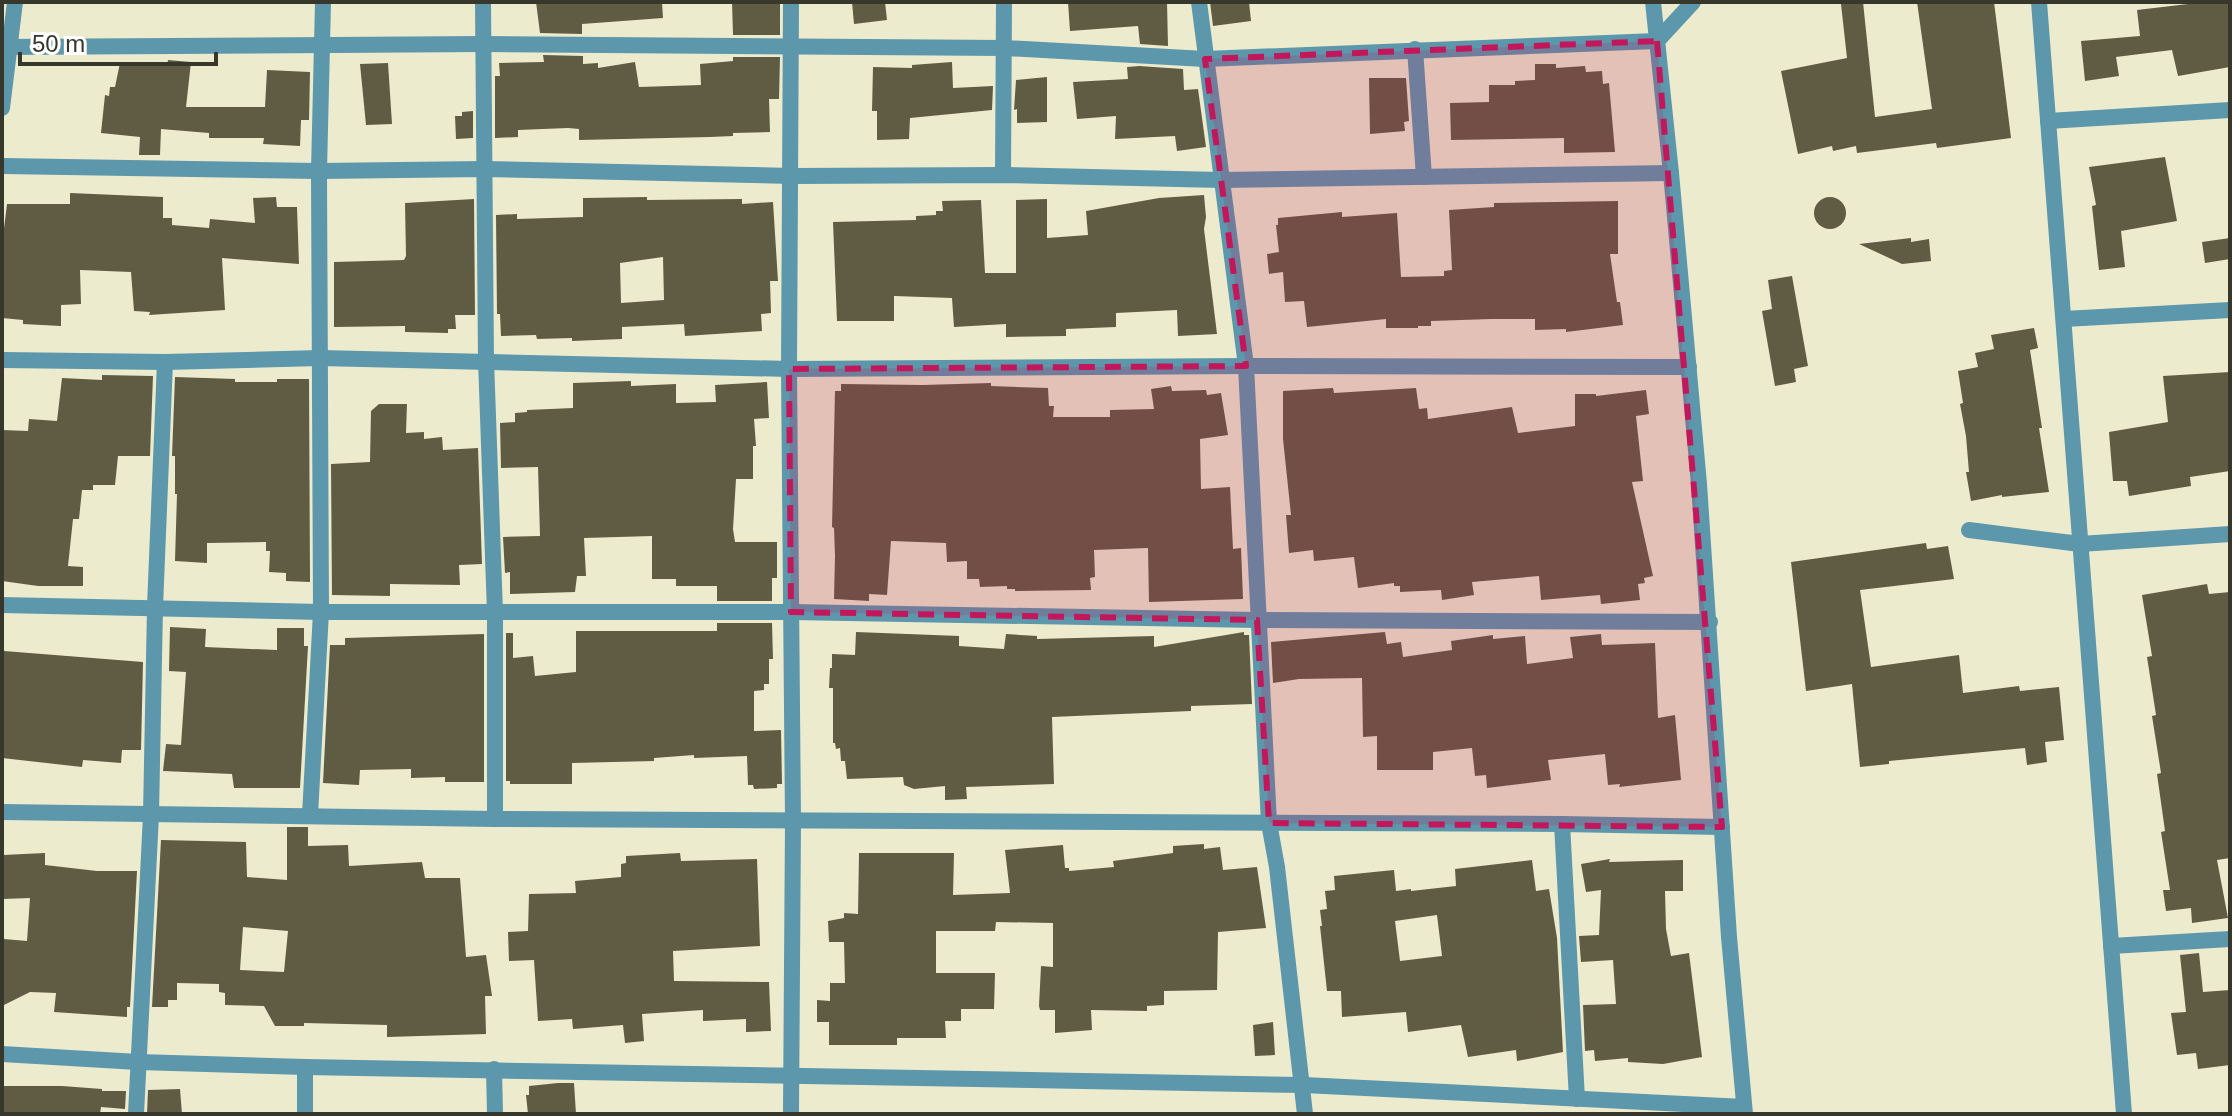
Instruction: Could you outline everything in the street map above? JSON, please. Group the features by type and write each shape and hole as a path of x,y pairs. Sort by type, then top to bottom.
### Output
{"street":[{"path":"2,108 5,46 15,2"},
{"path":"310,815 321,612 319,171 323,2"},
{"path":"483,2 486,360 495,613 495,819"},
{"path":"791,2 791,1114"},
{"path":"1003,175 1004,2"},
{"path":"1199,2 1246,366 1269,823 1304,1085 1305,1114"},
{"path":"2,1054 305,1067 1304,1085 1745,1110 1689,367 1653,2"},
{"path":"5,46 484,44 1005,48 1205,59 1657,41 1693,2"},
{"path":"2039,2 2124,1114"},
{"path":"1415,49 1424,177"},
{"path":"2048,121 2230,110"},
{"path":"2,166 319,171 484,169 792,176 1003,175 1221,180 1671,173"},
{"path":"2064,319 2230,310"},
{"path":"2,360 165,362 320,358 789,369 1689,367"},
{"path":"136,1114 151,815 155,607 165,362"},
{"path":"1969,530 2080,544 2230,534"},
{"path":"2,605 321,612 791,612 1257,620 1710,622"},
{"path":"2,812 495,819 1722,827"},
{"path":"1562,824 1577,1099"},
{"path":"2111,946 2230,939"},
{"path":"305,1067 305,1114"},
{"path":"494,1069 495,1114"}],"highlighted area":[{"path":"1657,41 1722,827 1269,823 1257,620 791,612 789,369 1246,366 1205,59"}],"building":[{"path":"536,2 662,2 663,18 582,24 582,34 540,33"},
{"path":"732,2 780,2 780,35 733,35"},
{"path":"852,2 885,2 887,20 854,24"},
{"path":"1068,2 1167,2 1168,46 1140,44 1138,26 1070,31"},
{"path":"1210,2 1249,2 1251,21 1213,26"},
{"path":"1863,2 1875,117 1932,109 1917,2 1994,2 2011,138 1937,148 1936,143 1857,153 1856,146 1833,151 1832,146 1798,154 1781,71 1847,58 1841,4"},
{"path":"2205,2 2230,3 2230,67 2178,76 2172,50 2116,57 2119,76 2085,81 2081,41 2140,36 2137,10"},
{"path":"543,55 583,56 583,64 598,63 598,68 635,62 639,87 701,85 700,64 733,61 733,57 780,57 779,99 769,99 770,132 710,137 579,140 579,129 568,128 518,130 518,137 495,138 495,76 500,76 499,63 544,62"},
{"path":"168,60 191,62 186,107 265,107 267,70 310,72 309,120 301,120 300,146 263,144 264,138 209,138 209,133 161,129 160,155 139,155 140,137 101,133 105,95 109,96 110,87 115,87 120,63 167,66"},
{"path":"952,62 953,88 993,86 992,110 910,118 909,139 877,140 877,111 872,111 873,67 912,68 912,65"},
{"path":"388,63 392,124 366,125 360,64"},
{"path":"1535,64 1556,64 1556,68 1585,66 1586,72 1602,71 1603,84 1609,83 1615,152 1564,153 1564,138 1451,140 1450,103 1489,102 1489,85 1515,85 1515,81 1535,80"},
{"path":"1127,67 1183,69 1184,90 1198,89 1206,147 1177,151 1175,136 1115,139 1116,116 1077,119 1073,82 1128,79"},
{"path":"1047,77 1047,122 1017,123 1017,109 1014,110 1016,80"},
{"path":"1369,78 1406,78 1409,121 1404,122 1405,131 1370,134"},
{"path":"473,111 473,138 456,139 455,116"},
{"path":"2165,157 2177,221 2121,231 2125,267 2099,270 2092,206 2096,205 2089,167"},
{"path":"70,193 163,197 163,218 172,218 172,225 209,228 210,219 255,223 253,198 276,197 277,207 297,207 299,264 222,258 225,310 149,315 150,312 134,311 131,272 80,270 81,304 61,305 61,326 23,324 23,320 2,318 2,245 7,204 70,204"},
{"path":"1204,195 1204,229 1217,334 1178,336 1177,310 1116,313 1116,327 1066,329 1066,336 1006,337 1006,324 954,327 952,298 894,296 894,321 837,321 833,222 916,220 916,216 936,215 936,211 943,211 942,201 981,200 985,273 1016,273 1016,200 1047,199 1047,238 1088,235 1086,211 1159,198"},
{"path":"1830,197 1841,202 1846,213 1841,224 1830,229 1819,224 1814,213 1819,202"},
{"path":"583,198 742,199 742,204 773,202 778,281 770,281 771,313 761,314 762,331 685,336 684,324 622,327 622,339 572,341 572,338 537,339 536,335 501,336 500,314 497,314 496,215 517,214 517,219 583,217","holes":["663,257 664,300 621,303 620,263"]},
{"path":"474,199 475,315 455,315 456,329 448,329 448,333 405,332 405,326 334,327 334,262 404,260 405,203"},
{"path":"1618,201 1618,254 1610,254 1623,325 1566,332 1566,329 1535,330 1535,319 1491,319 1431,321 1431,326 1386,328 1386,319 1307,327 1304,301 1285,302 1283,272 1269,274 1267,254 1279,252 1278,218 1342,212 1342,217 1397,213 1401,277 1444,276 1444,271 1452,270 1449,210 1494,207 1494,203"},
{"path":"1911,238 1911,242 1929,239 1931,261 1902,264 1859,244"},
{"path":"2230,238 2230,259 2205,263 2202,242"},
{"path":"1792,276 1808,366 1794,369 1796,382 1775,386 1762,311 1772,309 1768,280"},
{"path":"2034,328 2038,348 2030,350 2049,492 2002,495 1971,501 1958,371 1978,367 1975,353 1994,349 1991,335"},
{"path":"2230,372 2230,471 2190,477 2191,486 2129,496 2127,481 2113,481 2109,432 2168,422 2163,376"},
{"path":"102,375 153,376 150,456 118,456 115,485 93,485 93,490 82,490 79,519 73,519 68,566 83,567 83,586 38,586 2,581 2,430 28,431 29,419 57,421 62,378 102,380"},
{"path":"175,377 235,379 235,382 309,379 310,582 286,581 286,573 269,572 270,551 266,551 266,542 207,543 207,563 175,561 177,494 175,456 172,456"},
{"path":"631,381 631,386 676,384 676,403 716,402 715,385 767,382 769,418 754,419 756,446 753,446 753,479 736,479 733,529 735,542 777,542 777,578 772,578 772,601 717,601 717,586 676,586 676,579 652,579 652,536 584,538 586,576 577,576 575,592 510,594 510,572 505,573 503,537 540,536 538,467 501,468 500,423 515,422 515,413 527,410 573,408 573,383"},
{"path":"991,383 991,386 1048,388 1049,406 1054,406 1053,417 1110,417 1110,410 1154,409 1151,389 1171,386 1172,391 1206,390 1207,395 1221,393 1228,435 1200,439 1201,489 1230,487 1233,549 1241,548 1243,599 1149,602 1148,548 1094,550 1095,577 1090,578 1091,590 1015,591 1007,589 1007,586 980,587 979,579 967,579 967,561 947,562 946,543 891,541 887,595 869,594 869,601 834,599 835,391 841,391 841,384"},
{"path":"1333,388 1334,393 1416,388 1419,409 1427,408 1428,419 1512,407 1518,433 1575,426 1575,394 1596,396 1646,390 1649,414 1636,416 1643,481 1632,482 1653,576 1644,578 1645,583 1638,584 1640,600 1601,604 1600,595 1541,600 1539,576 1472,582 1474,595 1442,600 1441,590 1400,592 1400,586 1394,586 1394,583 1358,588 1354,557 1314,561 1313,550 1289,553 1286,515 1291,515 1283,439 1283,391"},
{"path":"379,404 407,404 406,433 424,432 424,439 442,437 443,450 478,448 482,564 459,565 460,585 390,584 390,596 332,595 331,464 370,462 371,411"},
{"path":"1926,543 1927,549 1948,546 1954,579 1860,590 1871,667 1959,655 1963,693 2019,686 2020,691 2059,687 2064,740 2045,742 2047,762 2027,765 2025,748 1889,761 1889,764 1860,767 1852,684 1806,691 1791,562"},
{"path":"2207,584 2209,594 2230,592 2230,858 2217,860 2228,918 2192,923 2191,908 2166,911 2163,890 2170,890 2161,832 2165,831 2157,774 2161,773 2152,716 2156,715 2147,657 2152,656 2142,595"},
{"path":"717,623 772,623 773,659 769,659 769,684 764,684 764,690 754,691 754,731 781,730 782,784 777,784 777,788 754,789 753,785 748,785 747,756 694,758 694,755 654,758 654,761 572,763 572,784 510,784 506,781 506,633 513,633 513,658 533,656 535,676 576,672 576,631 717,631"},
{"path":"170,627 206,629 205,647 277,650 277,628 304,628 304,646 308,646 300,788 234,788 232,774 163,771 166,744 181,745 186,672 169,671"},
{"path":"856,632 959,636 959,646 1004,649 1006,634 1037,636 1037,639 1154,636 1154,647 1244,632 1244,635 1249,635 1252,704 1191,706 1191,711 1052,717 1054,784 966,787 967,799 945,800 945,786 914,789 904,785 903,777 847,779 840,748 836,749 833,743 830,668 832,654 855,655"},
{"path":"1385,632 1387,644 1401,642 1403,657 1452,650 1451,641 1493,635 1493,639 1525,636 1527,664 1573,658 1570,637 1601,634 1602,645 1655,643 1658,718 1675,715 1681,780 1619,787 1620,784 1608,785 1605,754 1548,760 1551,780 1487,788 1486,775 1475,776 1472,748 1433,752 1433,770 1377,770 1377,736 1363,737 1362,678 1299,679 1273,683 1271,642"},
{"path":"484,634 484,782 445,782 445,777 411,778 411,769 360,770 359,785 323,783 330,645 345,645 345,638"},
{"path":"4,651 143,662 141,750 122,750 121,763 83,760 82,767 2,758"},
{"path":"287,827 308,827 308,846 348,845 349,866 422,862 425,878 460,878 466,957 486,955 492,996 485,996 486,1034 387,1037 387,1025 304,1023 304,1026 275,1026 264,1006 225,1005 225,993 219,992 219,984 177,983 177,1000 168,1000 168,1007 152,1007 161,840 246,842 247,877 287,880","holes":["243,927 288,931 284,972 240,970"]},
{"path":"1204,844 1204,849 1220,847 1223,870 1257,867 1266,928 1218,932 1217,990 1164,991 1164,1005 1147,1006 1147,1011 1091,1010 1092,1030 1055,1033 1055,1010 1040,1010 1039,1006 1041,966 1053,967 1053,923 996,922 995,931 936,931 936,973 995,973 994,1009 961,1009 961,1021 945,1021 946,1038 897,1038 897,1045 829,1045 829,1022 817,1022 817,1000 830,1001 830,983 845,983 844,942 829,942 828,921 844,918 844,913 858,914 859,853 954,853 953,895 1010,893 1005,850 1063,845 1065,868 1069,871 1114,867 1113,861 1173,853 1173,846"},
{"path":"45,853 45,865 97,871 137,871 127,1017 54,1012 56,993 30,992 2,1006 4,939 27,941 30,898 2,899 3,855"},
{"path":"680,853 681,861 757,859 760,946 673,951 674,981 769,982 771,1031 746,1032 746,1019 703,1021 703,1010 642,1014 644,1041 625,1043 623,1025 573,1029 572,1019 538,1021 534,960 509,961 508,932 528,931 529,894 576,893 575,881 621,877 621,864 626,863 626,856"},
{"path":"1610,859 1609,862 1683,860 1683,891 1665,891 1666,929 1671,956 1689,953 1702,1057 1663,1064 1628,1062 1628,1058 1595,1061 1594,1050 1585,1051 1583,1005 1616,1004 1613,960 1581,962 1579,936 1599,935 1601,890 1586,892 1581,864"},
{"path":"1532,860 1536,891 1549,889 1557,938 1563,1052 1517,1061 1516,1050 1468,1057 1461,1025 1408,1032 1406,1012 1342,1017 1341,991 1327,991 1320,926 1320,910 1327,909 1325,891 1335,890 1334,876 1394,870 1396,891 1411,891 1456,886 1455,869","holes":["1437,915 1442,956 1400,961 1395,921"]},
{"path":"2199,953 2203,992 2230,990 2230,1065 2198,1069 2196,1053 2177,1055 2171,1013 2186,1012 2180,955"},
{"path":"1273,1022 1275,1055 1255,1056 1253,1025"},
{"path":"574,1083 576,1114 528,1114 526,1095 529,1095 529,1086"},
{"path":"2,1086 62,1086 126,1091 125,1109 101,1107 100,1114 2,1114"},
{"path":"180,1089 182,1114 147,1114 148,1090"}]}
